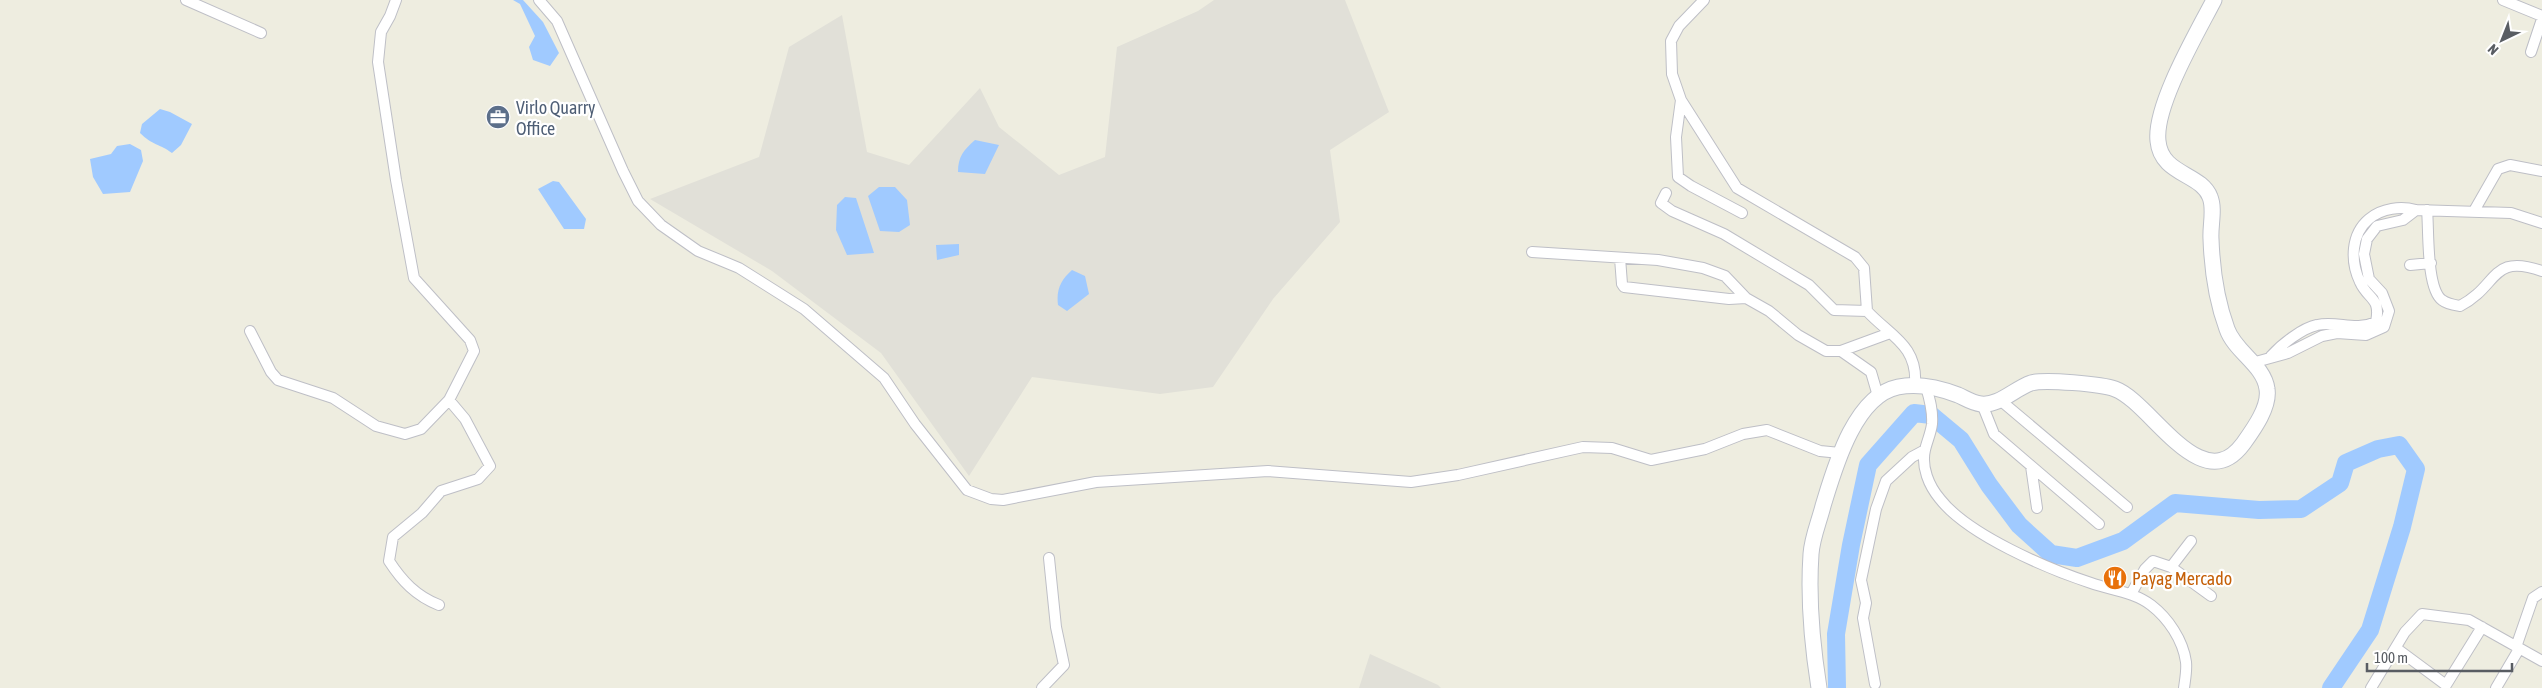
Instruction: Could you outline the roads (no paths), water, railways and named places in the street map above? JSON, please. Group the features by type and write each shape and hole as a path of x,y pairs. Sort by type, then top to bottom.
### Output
{"main road":[{"path":"1819,688 1812,622 1811,550 1840,453 1856,423 1878,396 1899,386 1920,386 1982,404 2000,400 2027,384 2039,381 2113,387 2131,398 2180,446 2197,457 2216,461 2234,454 2266,405 2267,385 2232,341 2222,312 2211,240 2212,207 2210,196 2205,188 2168,162 2158,145 2159,124 2169,90 2214,0"}],"street":[{"path":"186,0 261,33"},
{"path":"250,331 271,372 278,380 333,398 376,426 404,434 421,429 449,400 474,351 470,340 414,278 396,180 378,62 381,32 396,0"},
{"path":"539,0 557,21 638,201 661,225 698,251 739,268 804,309 848,346 884,378 915,424 967,490 990,499 1003,500 1096,482 1268,471 1306,472 1369,480 1411,482 1458,475 1583,447 1612,448 1651,460 1705,449 1743,434 1767,430 1820,451 1840,453"},
{"path":"1704,0 1679,26 1671,40 1672,74 1681,100 1737,188 1855,257 1864,268 1867,311"},
{"path":"2503,0 2542,17 2531,52"},
{"path":"1681,100 1676,137 1678,177 1742,213"},
{"path":"2474,211 2498,169 2510,165 2542,171"},
{"path":"1666,193 1661,203 1672,211 1724,234 1809,285 1834,310 1867,311 1890,333 1904,343 1910,354 1920,386 1932,408 1932,427 1925,450 1925,470 1928,480 1940,500 1960,518 2027,559 2082,580 2131,594 2150,605 2167,620 2180,640 2186,662 2184,688"},
{"path":"2271,356 2283,343 2316,325 2363,327 2376,322 2378,309 2374,299 2360,282 2353,251 2356,236 2363,223 2374,214 2402,207 2416,210 2511,213 2542,222"},
{"path":"2252,364 2271,356 2288,353 2322,336 2337,333 2366,335 2384,327 2389,311 2382,293 2369,279 2364,254 2367,239 2378,226 2403,220 2416,210"},
{"path":"2427,210 2435,292 2442,300 2460,306 2471,300 2504,268 2524,265 2542,271"},
{"path":"1532,252 1658,260 1703,268 1725,276 1746,298 1769,311 1798,335 1826,351 1840,350 1890,333"},
{"path":"1620,258 1622,284 1624,287 1729,299 1746,298"},
{"path":"2410,265 2431,263"},
{"path":"2316,325 2322,336"},
{"path":"1840,350 1871,372 1878,396"},
{"path":"439,605 428,601 402,582 389,561 393,537 422,514 441,491 478,479 490,466 465,419 449,400"},
{"path":"2000,400 2126,507"},
{"path":"1982,404 1994,434 2100,524"},
{"path":"1875,684 1863,618 1866,603 1860,580 1876,509 1886,481 1912,457 1925,450"},
{"path":"2031,466 2037,508"},
{"path":"2171,566 2191,541"},
{"path":"1042,688 1064,665 1056,626 1049,558"},
{"path":"2131,594 2144,569 2153,561 2171,566 2211,596"},
{"path":"2496,688 2518,648 2533,598 2542,592"},
{"path":"2374,687 2405,632 2422,614 2469,620 2542,661"},
{"path":"2396,648 2446,685 2482,627"}],"water":[{"path":"513,0 523,0 543,22 559,53 550,66 533,60 529,47 535,36 520,4"},
{"path":"160,109 170,112 192,124 181,145 172,153 148,140 140,133 142,124"},
{"path":"975,140 999,145 985,174 958,172 962,154"},
{"path":"130,144 141,150 143,161 130,192 103,194 93,177 90,159 111,154 117,146"},
{"path":"553,181 559,182 586,219 584,229 564,229 538,189"},
{"path":"879,187 895,187 907,200 910,225 899,232 880,231 868,196"},
{"path":"845,197 856,198 874,253 847,255 836,230 837,205"},
{"path":"959,244 959,255 937,260 936,245"},
{"path":"1072,270 1085,276 1089,294 1067,311 1058,305 1058,294 1062,281"}],"waterway":[{"path":"1837,688 1836,634 1851,545 1868,465 1914,413 1931,415 1961,440 1989,485 2019,525 2051,554 2077,558 2123,541 2175,503 2259,510 2301,509 2340,483 2346,463 2378,449 2399,445 2416,469 2402,527 2370,630 2331,688"}],"place":[{"name":"Virlo Quarry Office","path":"498,117"},
{"name":"Payag Mercado","path":"2115,578"}]}
